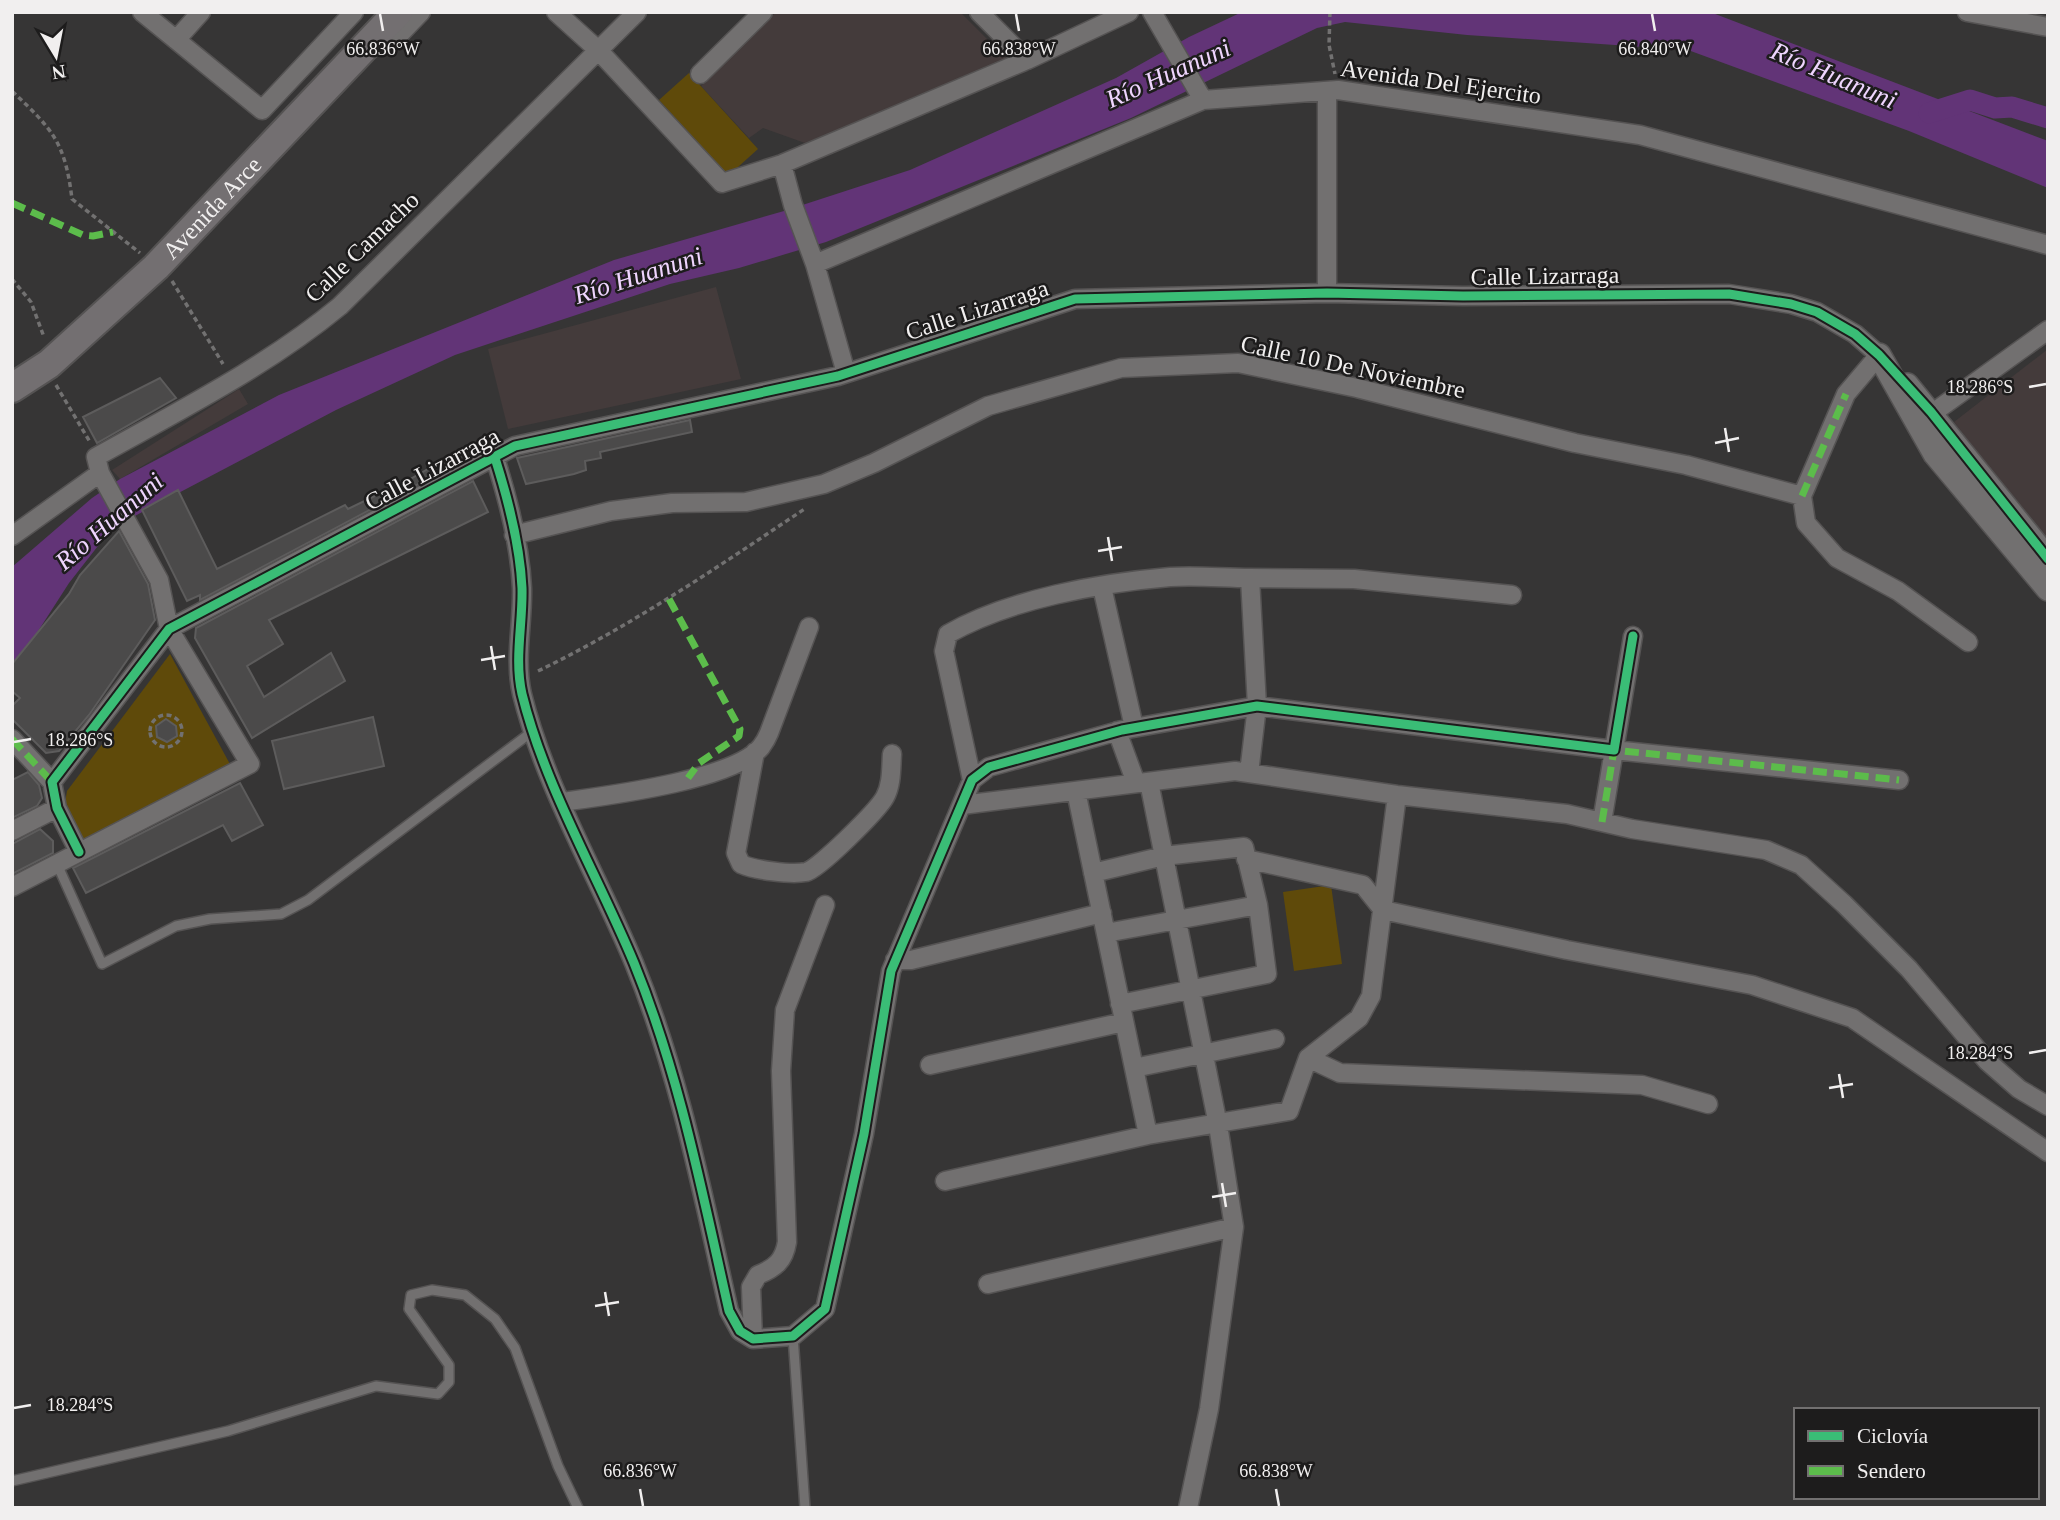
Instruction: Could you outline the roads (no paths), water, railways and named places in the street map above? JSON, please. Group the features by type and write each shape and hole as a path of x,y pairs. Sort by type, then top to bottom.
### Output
{"main road":[{"name":"Avenida Arce","path":"12,388 44,367 75,341 156,267 398,12"}],"street":[{"path":"142,12 262,110 354,12"},
{"path":"176,40 201,12"},
{"path":"365,46 399,35 421,12"},
{"path":"556,12 598,50 722,183 782,164 1027,60 1106,16 1129,12"},
{"name":"Calle Camacho","path":"12,536 100,467 302,337 340,306 637,12"},
{"path":"700,74 763,12"},
{"path":"979,12 1027,60"},
{"path":"1152,12 1200,94"},
{"path":"1967,12 2048,27"},
{"path":"1327,293 1332,90"},
{"name":"Avenida Del Ejercito","path":"813,258 1200,94 1332,90 1640,135 2048,245"},
{"path":"782,164 793,205 813,258 846,373"},
{"name":"Calle Lizarraga","path":"169,629 515,446 846,373 1075,299 1327,293 1463,296 1729,294 1791,303 1817,312 1855,334 1879,355"},
{"path":"1925,418 2048,330"},
{"path":"1968,642 1898,591 1837,558 1806,523 1802,496 1846,394 1879,355 1925,418 2048,559"},
{"name":"Calle 10 De Noviembre","path":"514,536 611,511 672,503 746,502 824,484 874,463 988,406 1121,368 1238,363 1357,388 1575,443 1686,465 1802,496"},
{"path":"1925,418 1936,454 2048,589"},
{"path":"495,458 506,493 522,587 518,645 521,680 534,730 562,802 634,964 678,1086 729,1311 740,1331 753,1339 793,1336 825,1309 863,1134 895,960 972,780 989,767 1125,729 1257,706 1614,750 1899,780"},
{"path":"12,887 250,764 169,629 159,580 100,467"},
{"path":"972,780 944,651 948,634 974,619 1073,592 1171,577 1354,579 1512,595"},
{"path":"1248,772 1257,706 1250,578"},
{"path":"1102,587 1125,729 1164,856 1218,1125 1234,1227 1209,1409 1188,1508"},
{"path":"562,802 628,793 702,775 738,763 755,752 769,733 809,626"},
{"path":"52,782 169,629"},
{"path":"1602,822 1633,636"},
{"path":"12,738 52,782 57,808 79,852"},
{"path":"755,752 736,853 741,864 752,869 806,872 826,860 885,798 891,779 892,754"},
{"path":"962,805 1236,771 1396,795 1567,814 1766,850 1801,865 1909,969 1987,1061 2019,1089 2048,1106"},
{"path":"1076,791 1148,1135"},
{"path":"945,1181 1148,1135 1289,1111 1308,1058 1359,1018 1371,996 1396,795"},
{"path":"12,831 57,808"},
{"path":"1093,873 1164,856 1244,847 1258,905 1267,974 1121,1004"},
{"path":"1246,859 1363,884 1383,909 1567,950 1752,985 1853,1018 2048,1152"},
{"path":"753,1339 751,1287 758,1275 773,1269 785,1255 787,1242 782,1071 785,1010 825,905"},
{"path":"1106,933 1258,905"},
{"path":"895,960 911,960 1102,913"},
{"path":"930,1065 1124,1022"},
{"path":"1134,1068 1275,1039"},
{"path":"1308,1058 1340,1073 1642,1085 1708,1104"},
{"path":"988,1284 1234,1227"}],"lane":[{"path":"57,864 102,964 176,926 210,919 281,914 308,900 534,730"},
{"path":"12,1480 228,1430 376,1385 438,1394 449,1382 449,1365 409,1309 411,1295 432,1290 465,1295 495,1319 515,1348 558,1466 578,1508"},
{"path":"793,1336 805,1508"}],"water":[{"name":"Río Huanuni","path":"1242,12 1710,12 2048,141 2048,188 1909,131 1688,50 1467,35 1345,22 1317,28 1131,118 826,242 739,268 670,284 455,355 336,410 112,528 69,583 24,653 12,664 12,567 92,498 120,479 279,395 614,260 784,211 910,170 1116,78 1189,37"}],"waterway":[{"path":"1929,113 1970,100 1995,108 2012,107 2048,118"}]}
